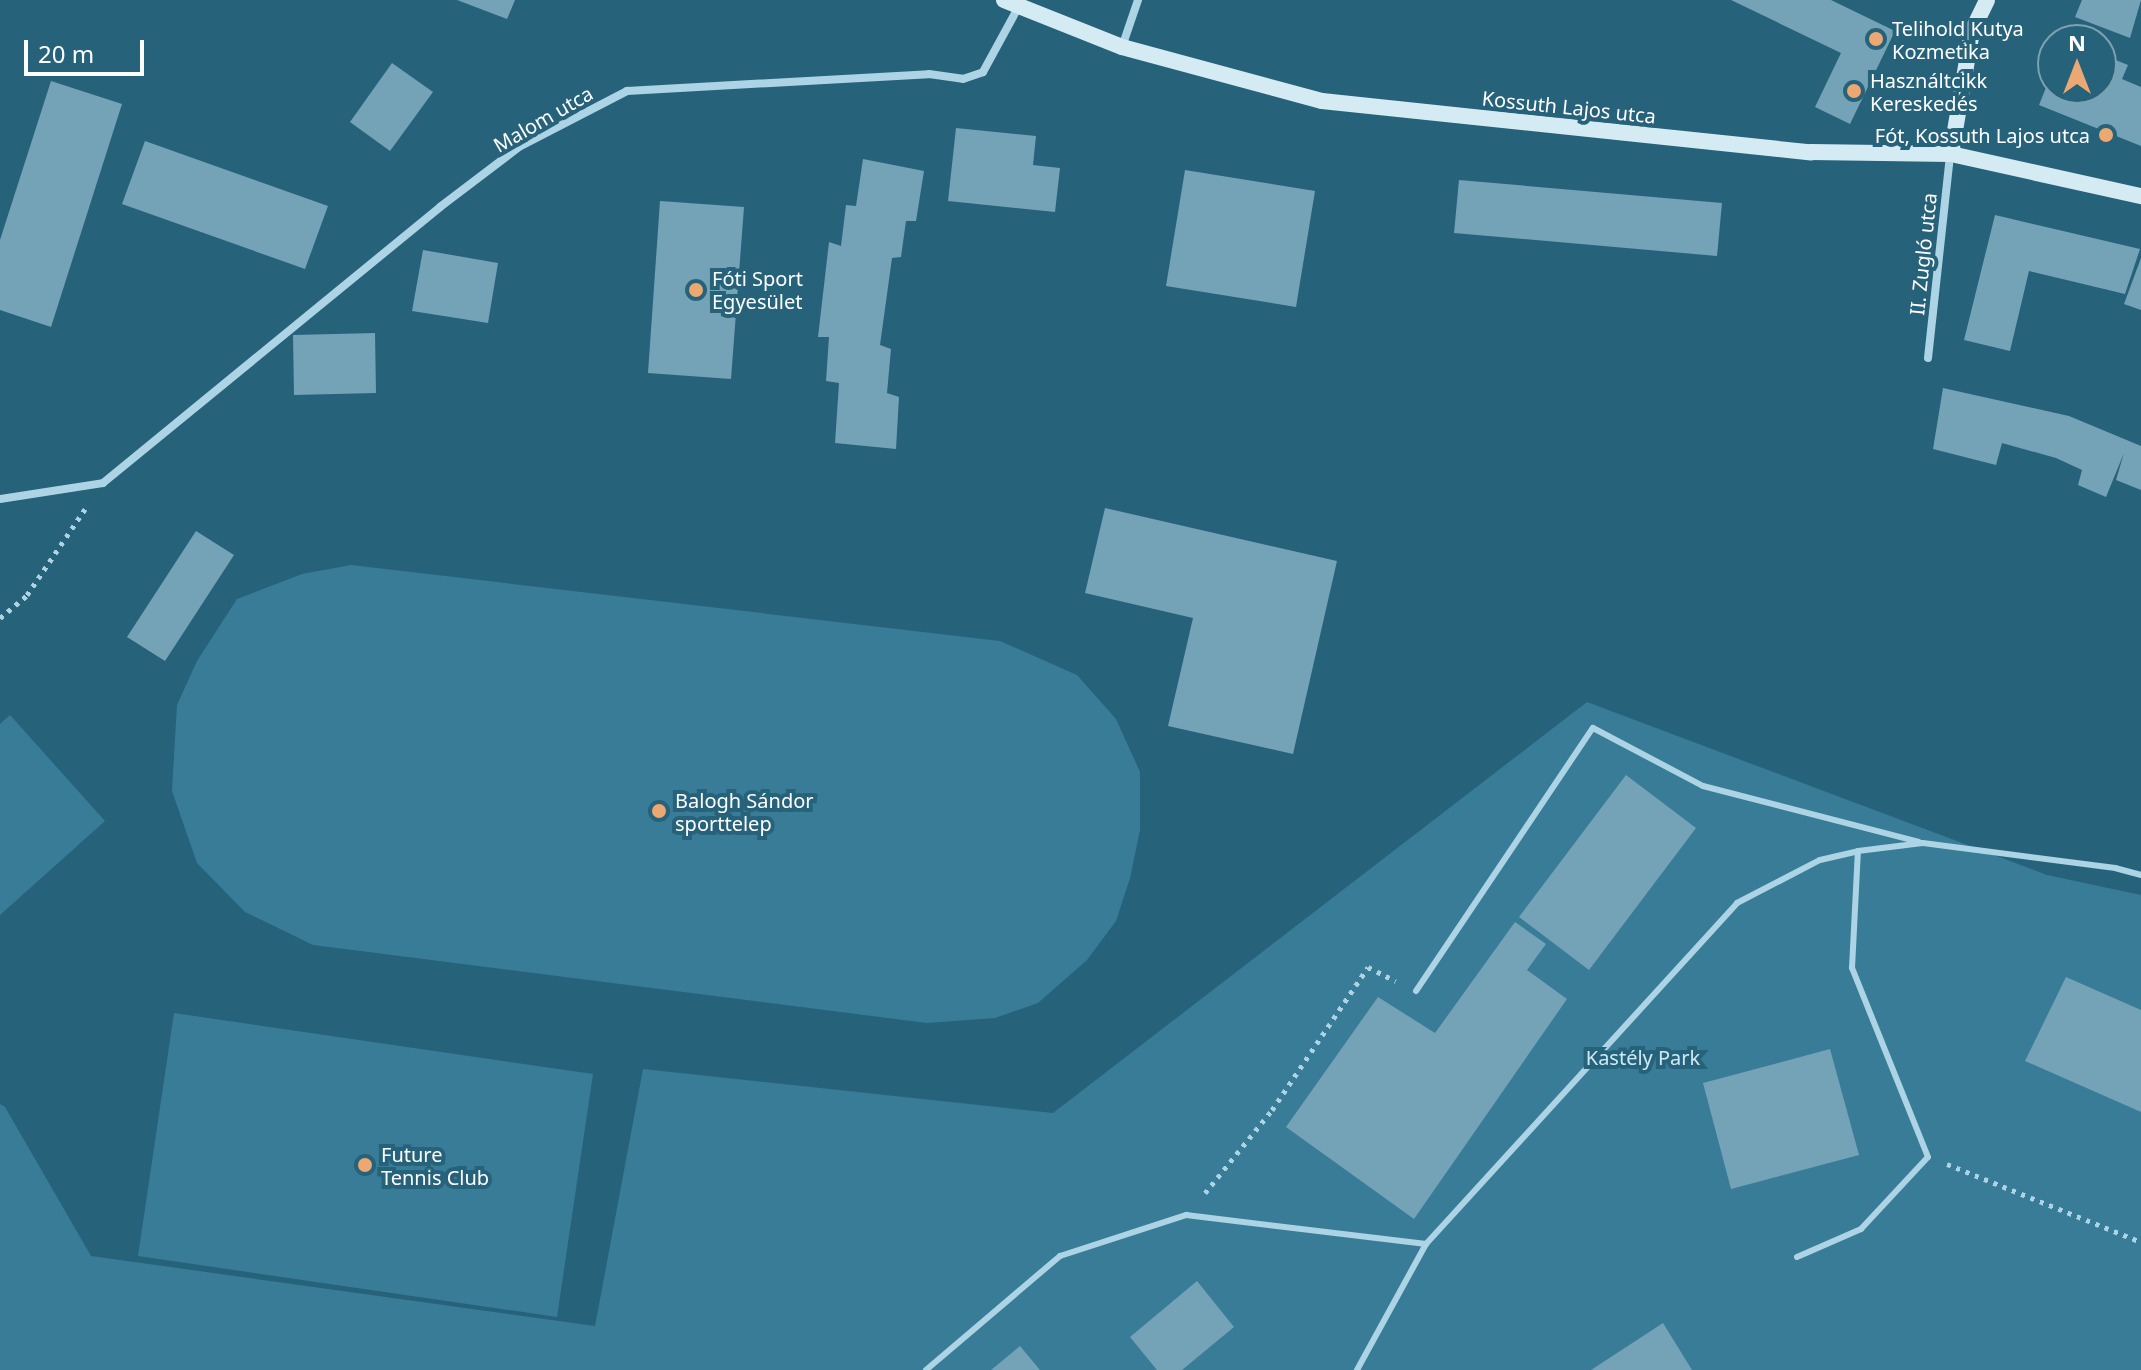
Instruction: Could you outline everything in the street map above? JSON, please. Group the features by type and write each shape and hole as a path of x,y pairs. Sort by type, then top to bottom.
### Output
{"main road":[{"path":"1951,154 1972,31 1987,0"},
{"name":"Kossuth Lajos utca","path":"1012,3 1122,47 1322,101 1811,152 1951,154 2141,196"}],"street":[{"path":"1122,47 1138,0"},
{"name":"Malom utca","path":"103,483 508,156 627,91 929,74 963,79 983,72 1012,3"},
{"name":"II. Zugló utca","path":"1928,358 1951,154"},
{"path":"0,499 103,483"}],"lane":[{"path":"1416,991 1593,728 1703,786 1923,843 2115,868 2141,875"},
{"path":"1357,1370 1426,1244 1737,903 1820,860 1858,851 1923,843"},
{"path":"1797,1257 1861,1229 1928,1157 1852,968 1858,851"},
{"path":"926,1370 1060,1256 1186,1215 1426,1244"}],"path":[{"path":"0,618 27,595 103,483"},
{"path":"1186,1215 1272,1110 1368,967 1416,991"},
{"path":"1928,1157 2141,1242"}],"green space":[{"name":"Balogh Sándor sporttelep","path":"351,565 1000,641 1077,675 1116,719 1140,772 1140,830 1130,878 1116,921 1087,960 1038,1003 995,1018 927,1023 313,945 245,912 197,863 172,791 177,705 197,661 237,599 302,574"},
{"name":"Kastély Park","path":"1587,702 2047,875 2141,895 2141,1370 0,1370 0,1104 5,1107 91,1256 595,1326 643,1069 1053,1113"},
{"path":"10,715 105,821 0,915 0,724"},
{"name":"Future Tennis Club","path":"174,1013 593,1074 557,1317 138,1256"}],"building":[{"path":"457,0 515,0 507,19"},
{"path":"1731,0 1831,0 1895,31 1850,124 1815,107 1841,53"},
{"path":"2082,0 2141,0 2130,38 2117,33 2117,24 2093,24 2075,17"},
{"path":"2117,61 2128,65 2122,79 2141,87 2141,146 2039,105 2117,104"},
{"path":"392,63 433,92 390,151 350,122"},
{"path":"51,81 122,104 51,327 0,310 0,240"},
{"path":"956,128 1036,136 1033,165 1060,168 1055,212 948,201"},
{"path":"145,141 328,206 305,269 122,204"},
{"path":"863,159 924,171 916,221 906,221 901,257 892,258 880,345 891,349 887,393 899,397 896,449 835,443 839,383 826,381 829,337 818,337 829,242 841,246 846,205 856,206"},
{"path":"1185,170 1315,191 1296,307 1166,286"},
{"path":"1459,180 1722,203 1717,256 1454,233"},
{"name":"Fóti Sport Egyesület","path":"660,201 744,207 731,379 648,373"},
{"path":"1995,215 2140,249 2125,294 2029,271 2010,351 1964,340"},
{"path":"423,250 498,263 488,323 412,311"},
{"path":"2141,258 2141,310 2124,304"},
{"path":"375,333 376,393 294,395 293,335"},
{"path":"1943,388 2069,416 2141,446 2141,490 2116,480 2124,453 2106,497 2078,485 2082,470 2056,458 2002,443 1996,465 1933,449"},
{"path":"1105,508 1337,561 1293,754 1168,726 1193,618 1085,593"},
{"path":"196,531 234,555 165,661 127,637"},
{"path":"1626,775 1696,828 1589,970 1519,917"},
{"path":"1515,922 1546,944 1527,970 1567,999 1414,1219 1286,1127 1378,997 1435,1033"},
{"path":"2066,977 2141,1010 2141,1112 2025,1061"},
{"path":"1830,1049 1859,1155 1731,1189 1703,1083"},
{"path":"1197,1281 1234,1327 1182,1370 1157,1370 1130,1337"},
{"path":"1663,1323 1692,1370 1591,1370"},
{"path":"1020,1346 1040,1370 991,1370"}],"place":[{"name":"Telihold Kutya Kozmetika","path":"1876,39"},
{"name":"Használtcikk Kereskedés","path":"1854,91"},
{"name":"Fót, Kossuth Lajos utca","path":"2106,135"},
{"name":"Fóti Sport Egyesület","path":"696,290"},
{"name":"Balogh Sándor sporttelep","path":"659,811"},
{"name":"Future Tennis Club","path":"365,1165"}]}
